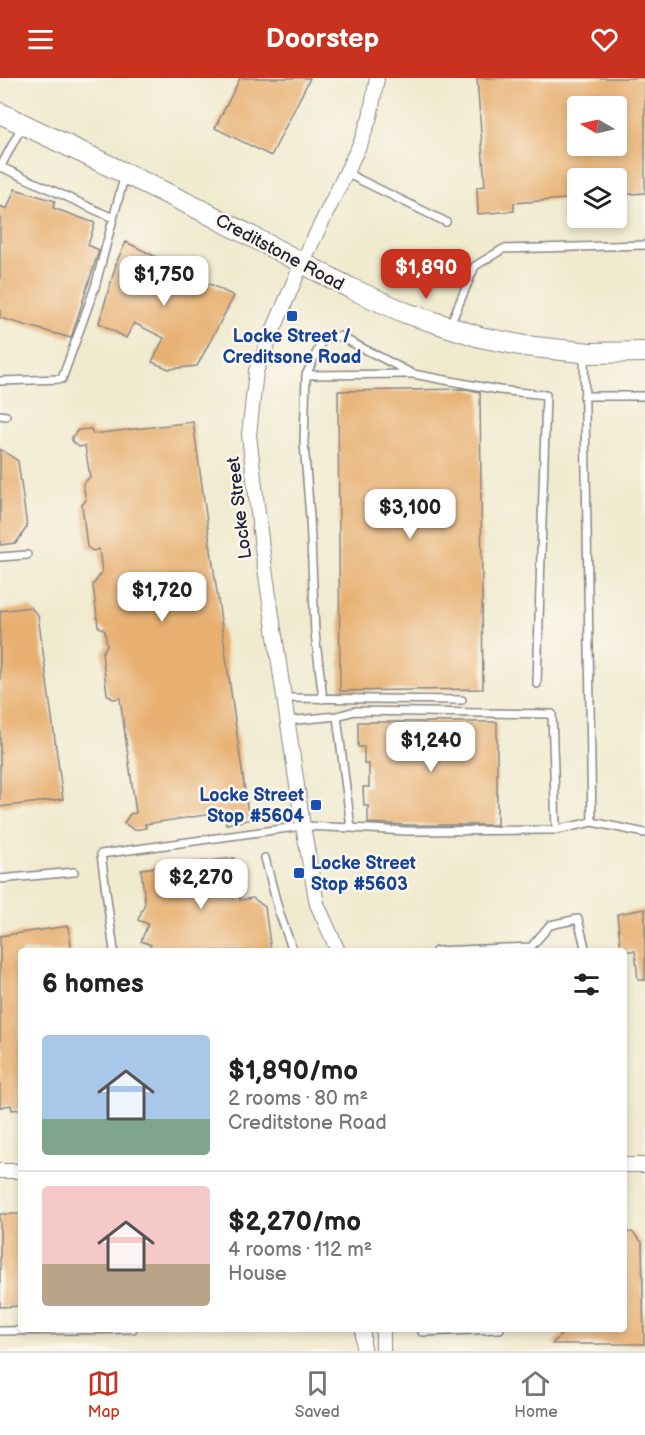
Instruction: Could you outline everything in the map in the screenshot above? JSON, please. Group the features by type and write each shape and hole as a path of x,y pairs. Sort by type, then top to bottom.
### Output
{"street":[{"name":"Locke Street","path":"337,948 317,904 303,826 262,548 249,435 256,371 302,263 361,142 370,117 377,78"},
{"name":"Creditstone Road","path":"0,113 202,211 350,288 406,313 480,337 525,346 584,352 645,352"},
{"path":"627,1165 645,1165"},
{"path":"0,1171 18,1171"},
{"path":"363,1332 363,1351"},
{"path":"383,1332 383,1351"}],"lane":[{"path":"24,124 0,167 113,218"},
{"path":"0,381 62,379 94,287 125,173"},
{"path":"346,173 446,222"},
{"path":"448,327 475,266 503,249 645,245"},
{"path":"323,699 315,633 304,443 306,375 323,339 339,336 413,374"},
{"path":"584,352 592,822"},
{"path":"306,375 413,374 459,384 546,395 537,684"},
{"path":"584,396 645,396"},
{"path":"0,557 27,555"},
{"path":"284,698 462,700"},
{"path":"287,721 337,716 355,711 552,714 556,830"},
{"path":"337,716 351,828"},
{"path":"114,948 101,854 303,826 407,831 556,830 592,822 645,833"},
{"path":"265,858 279,912 292,948"},
{"path":"0,879 74,872"},
{"path":"507,948 531,947 550,925 578,919 585,948"},
{"path":"0,1330 18,1330"}],"building":[{"path":"240,78 310,78 271,156 215,128"},
{"path":"477,78 645,78 645,193 627,194 627,168 567,168 567,199 514,203 514,211 478,214 477,187 485,186"},
{"path":"15,189 55,201 53,208 95,223 88,245 99,250 71,338 0,318 0,206 7,209"},
{"path":"126,242 234,296 197,366 169,369 152,362 164,338 134,323 126,338 99,323 117,261"},
{"path":"466,389 480,392 483,689 340,691 338,391"},
{"path":"193,422 249,820 226,824 225,812 145,824 146,828 134,830 124,823 130,814 136,813 120,698 113,699 107,694 102,653 107,645 105,631 98,626 93,585 102,572 99,549 93,551 87,547 82,505 86,500 83,484 90,477 85,446 79,447 72,441 72,437 78,430 91,429 93,434"},
{"path":"0,449 18,461 27,527 16,543 0,545"},
{"path":"30,607 38,615 63,799 0,807 0,611"},
{"path":"358,722 497,722 497,825 368,823 368,806 364,806 363,787 369,787 369,764 364,764 364,747 358,747"},
{"path":"234,858 240,900 253,898 265,907 271,948 150,948 151,945 141,941 148,924 138,920 145,903 141,869"},
{"path":"645,909 645,980 638,980 635,951 621,948 617,914"},
{"path":"68,926 72,948 18,948 18,1109 12,1110 11,1105 0,1107 0,936"},
{"path":"0,1214 18,1214 18,1306 0,1307"},
{"path":"632,1232 642,1242 644,1344 552,1344 562,1332 627,1332 627,1233"}],"place":[{"name":"Locke Street / Creditsone Road","path":"292,316"},
{"name":"Locke Street Stop #5604","path":"316,805"},
{"name":"Locke Street Stop #5603","path":"299,873"}]}
